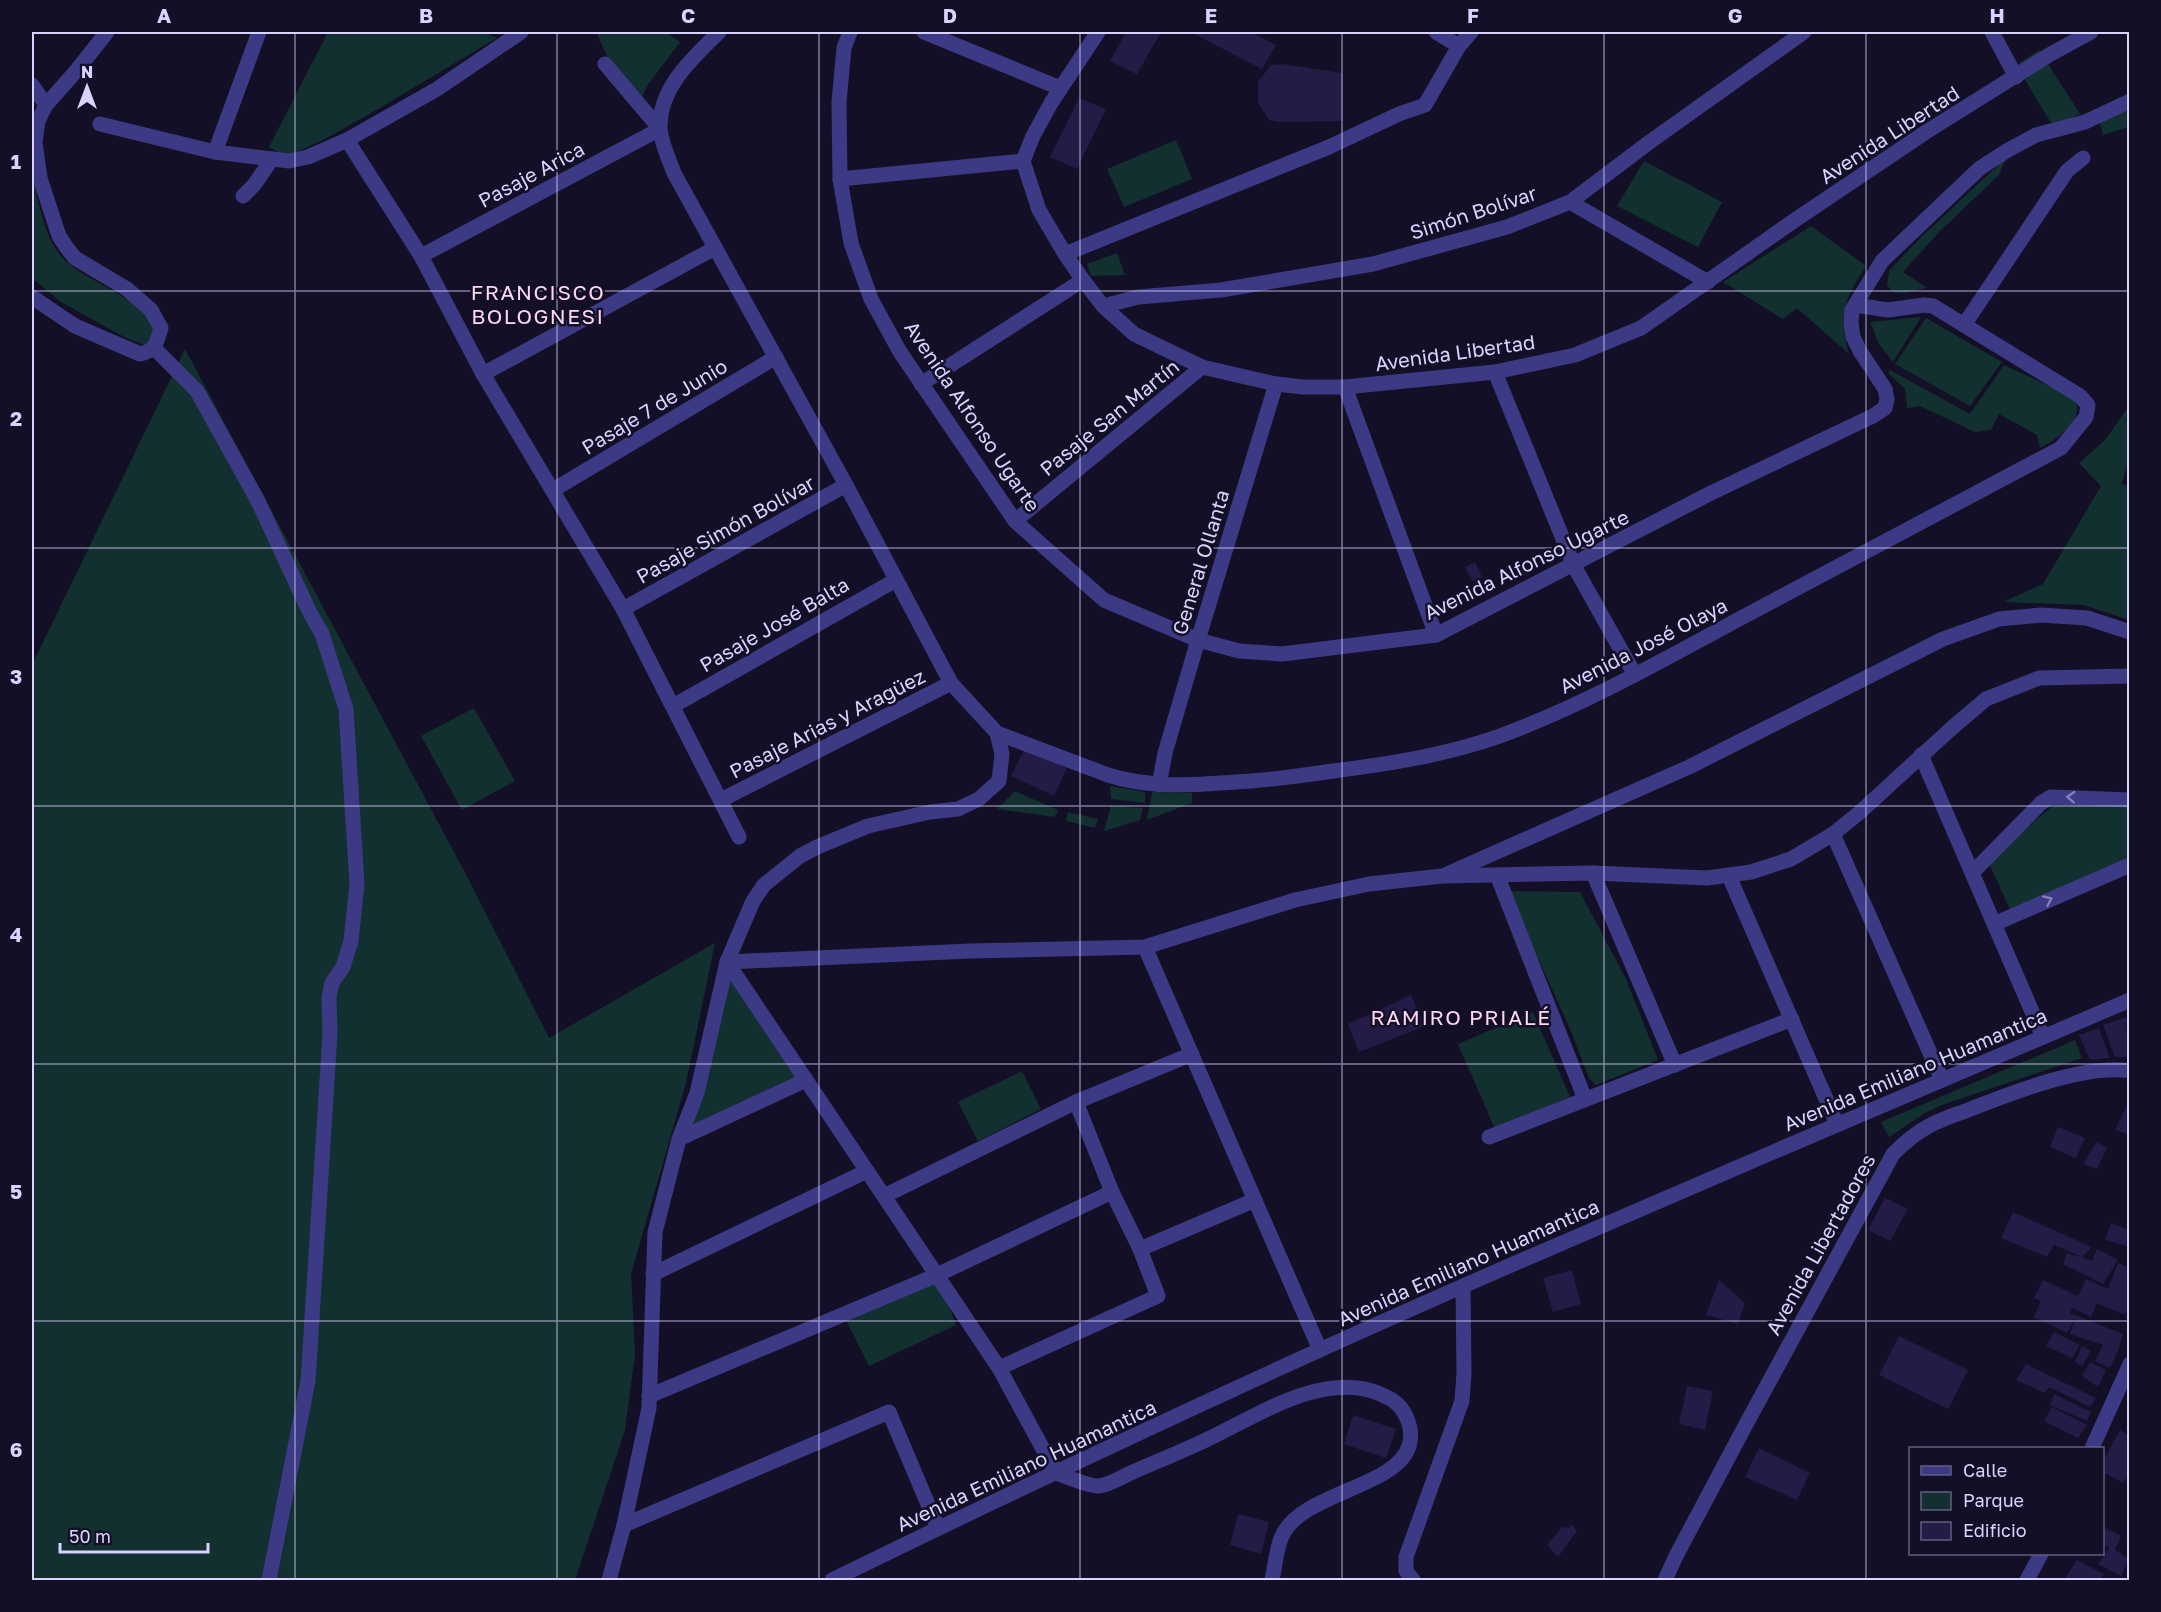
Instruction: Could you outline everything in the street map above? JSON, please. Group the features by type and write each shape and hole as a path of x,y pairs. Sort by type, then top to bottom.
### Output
{"street":[{"path":"32,297 75,326 131,352 140,354 150,352 154,348 161,328 151,310 119,284 75,258 59,236 40,178 35,142 38,121 46,105 107,32"},
{"path":"215,152 259,32"},
{"path":"100,124 215,152 289,161 308,158 347,140 437,89 521,32"},
{"path":"660,129 670,89 683,68 718,32"},
{"name":"Avenida Alfonso Ugarte","path":"850,32 844,48 839,102 840,179 851,243 872,299 900,352 1015,521 1104,600 1198,640 1239,651 1282,654 1436,635 1712,494 1873,416 1885,408 1887,399 1885,389 1860,351 1851,331 1851,314 1855,305"},
{"path":"924,32 1060,88"},
{"path":"840,179 1023,161 1033,136 1060,88 1098,32"},
{"path":"1436,32 1459,46"},
{"path":"1065,254 1329,147 1425,105 1459,46 1471,32"},
{"name":"Simón Bolívar","path":"1103,306 1138,297 1221,290 1373,264 1507,227 1570,202 1804,32"},
{"path":"1992,32 2016,77"},
{"name":"Avenida Libertad","path":"1023,161 1039,210 1065,254 1103,306 1134,334 1202,367 1276,384 1345,387 1495,372 1575,355 1641,328 1926,132 2049,55 2091,32"},
{"path":"605,64 660,129 674,172 846,485 951,683 997,733 1002,754 999,781 979,799 958,809 930,812 868,826 845,834 800,856 764,885 753,901 728,962 697,1093 679,1139 654,1232 649,1408 624,1525 609,1581"},
{"path":"32,85 46,105"},
{"path":"2083,158 2067,171 1964,325 1933,306 1888,309 1855,305 1882,261 1980,168 2036,135 2085,122 2130,101"},
{"name":"Pasaje Arica","path":"421,256 660,129"},
{"path":"347,140 421,256 483,374 623,609 739,837"},
{"path":"243,196 254,185 272,159"},
{"path":"1570,202 1708,282"},
{"path":"483,374 715,248"},
{"path":"921,384 1083,280"},
{"name":"Avenida José Olaya","path":"997,733 1126,781 1159,785 1270,780 1419,759 1498,736 1560,712 1635,675 2061,448 2086,417 2088,405 2080,396 1964,325"},
{"path":"154,348 197,391 258,501 322,634 346,709 357,884 351,941 343,967 332,983 329,997 330,1034 308,1381 269,1581"},
{"name":"Pasaje 7 de Junio","path":"553,490 776,357"},
{"name":"Pasaje San Martín","path":"1015,521 1202,367"},
{"path":"1495,372 1574,566 1635,675"},
{"name":"General Ollanta","path":"1159,785 1165,753 1276,384"},
{"path":"1345,387 1436,635"},
{"name":"Pasaje Simón Bolívar","path":"623,609 846,485"},
{"name":"Pasaje José Balta","path":"674,706 896,579"},
{"path":"1442,876 1689,767 1942,639 2000,619 2041,615 2088,618 2130,632"},
{"path":"728,962 970,951 1145,947 1295,900 1369,884 1442,876 1593,873 1707,878 1751,872 1791,859 1833,834 1986,699 2039,678 2130,676"},
{"name":"Pasaje Arias y Aragüez","path":"721,800 951,683"},
{"path":"1921,755 2043,1037"},
{"path":"1973,872 2041,802 2051,797 2130,800"},
{"path":"1833,834 1942,1080"},
{"path":"1994,924 2130,865"},
{"path":"1593,873 1675,1065"},
{"path":"1497,875 1585,1099"},
{"path":"1730,876 1836,1124"},
{"path":"1145,947 1320,1350"},
{"path":"728,962 999,1368 1056,1473 1098,1486 1315,1391 1351,1388 1371,1390 1390,1398 1402,1410 1409,1425 1410,1443 1406,1454 1394,1467 1375,1479 1346,1490 1292,1522 1282,1536 1272,1581"},
{"name":"Avenida Emiliano Huamantica","path":"832,1581 938,1528 1320,1350 1836,1124 2130,1000"},
{"path":"1489,1137 1791,1019"},
{"path":"884,1196 1076,1102 1192,1054"},
{"name":"Avenida Libertadores","path":"1665,1581 1681,1546 1893,1154 1929,1125 2003,1096 2096,1071 2117,1069 2130,1071"},
{"path":"679,1139 806,1080"},
{"path":"999,1368 1158,1296 1140,1249 1112,1192 1076,1102"},
{"path":"653,1274 867,1171"},
{"path":"649,1396 937,1275 1112,1192"},
{"path":"1140,1249 1256,1200"},
{"path":"1413,1581 1406,1571 1406,1557 1462,1401 1463,1286"},
{"path":"2093,1447 2130,1364"},
{"path":"624,1525 890,1412 938,1528"},
{"path":"2027,1581 2040,1555"}],"green space":[{"path":"328,32 484,32 497,38 325,139 286,157 269,147"},
{"path":"596,32 666,32 680,42 647,86 639,105 609,60"},
{"path":"2039,50 2080,114 2053,126 2016,65"},
{"path":"2129,106 2129,127 2103,135 2099,120"},
{"path":"1176,140 1192,179 1124,207 1107,169"},
{"path":"2006,158 1999,175 1939,232 1903,272 1927,288 1903,293 1893,292 1887,285 1889,271 1920,238"},
{"path":"1644,161 1722,202 1698,247 1617,206"},
{"path":"32,173 40,209 53,245 68,263 129,300 150,319 158,330 148,346 126,338 61,302 32,278"},
{"path":"1811,226 1866,266 1845,308 1844,328 1849,354 1797,308 1783,319 1723,282"},
{"path":"1117,253 1125,275 1091,276 1087,264"},
{"path":"1921,317 1893,362 1879,344 1870,322"},
{"path":"1926,318 2002,362 1970,406 1895,364"},
{"path":"185,349 470,882 549,1038 715,943 686,1083 631,1274 635,1354 625,1430 575,1580 32,1580 32,665"},
{"path":"2004,365 2071,396 2076,404 2075,419 2055,439 2040,448 2037,435 1999,414 1991,430 1975,432 1920,406 1907,408 1905,389 1888,373 1890,370 1970,414"},
{"path":"2129,406 2129,457 2122,484 2129,486 2129,620 2084,605 2003,602 2043,584 2101,486 2079,463 2105,440"},
{"path":"474,708 515,781 462,810 421,736"},
{"path":"1110,786 1145,792 1145,803 1111,799"},
{"path":"1015,791 1058,810 1055,817 997,809"},
{"path":"1152,792 1192,793 1192,803 1147,820"},
{"path":"2057,802 2129,805 2129,862 2011,912 1988,861"},
{"path":"1111,806 1143,808 1140,820 1104,831"},
{"path":"1068,812 1098,819 1095,828 1066,821"},
{"path":"1508,891 1580,892 1626,979 1658,1060 1596,1085 1589,1078 1570,1029"},
{"path":"727,962 806,1080 679,1139"},
{"path":"1533,1012 1570,1097 1495,1129 1458,1044"},
{"path":"2075,1040 2082,1058 1942,1105 1925,1113 1889,1137 1881,1122"},
{"path":"1022,1071 1041,1109 978,1141 958,1102"},
{"path":"937,1275 956,1325 869,1366 845,1318"}],"building":[{"path":"1126,32 1161,32 1137,74 1110,61"},
{"path":"1190,32 1251,32 1276,45 1262,69"},
{"path":"1282,64 1343,73 1343,121 1280,122 1269,120 1258,103 1258,82 1271,65"},
{"path":"1079,98 1106,109 1077,169 1050,157"},
{"path":"1475,562 1482,577 1472,581 1465,567"},
{"path":"1025,748 1067,768 1054,796 1011,776"},
{"path":"1411,995 1425,1026 1359,1052 1348,1024"},
{"path":"2130,1016 2130,1035 2123,1022 2130,1038 2130,1057 2115,1057 2103,1025"},
{"path":"2099,1028 2110,1058 2090,1060 2079,1035"},
{"path":"2130,1099 2130,1135 2115,1130"},
{"path":"2058,1127 2085,1138 2076,1158 2050,1147"},
{"path":"2096,1142 2107,1148 2097,1169 2083,1164"},
{"path":"1885,1198 1908,1209 1890,1241 1868,1230"},
{"path":"2013,1212 2092,1247 2082,1257 2054,1245 2047,1257 2001,1238"},
{"path":"2130,1220 2130,1247 2105,1240 2111,1223 2126,1229"},
{"path":"2097,1249 2118,1260 2103,1284 2063,1264 2067,1253 2092,1261"},
{"path":"2118,1263 2130,1268 2130,1305 2125,1315 2097,1303 2091,1317 2072,1308 2070,1313 2123,1334 2110,1368 2095,1361 2103,1345 2070,1334 2076,1316 2067,1333 2034,1317 2041,1301 2034,1298 2043,1280 2078,1296 2086,1279 2108,1289"},
{"path":"1572,1270 1581,1304 1553,1312 1543,1278"},
{"path":"1719,1280 1745,1303 1738,1324 1706,1315"},
{"path":"2054,1332 2080,1345 2072,1358 2046,1346"},
{"path":"1899,1336 1968,1370 1948,1409 1879,1375"},
{"path":"2082,1346 2091,1351 2082,1366 2075,1362"},
{"path":"2090,1362 2106,1370 2098,1387 2082,1376"},
{"path":"2026,1364 2096,1398 2090,1407 2049,1387 2045,1393 2016,1380"},
{"path":"1687,1386 1713,1391 1705,1430 1679,1424"},
{"path":"2054,1394 2091,1412 2087,1421 2050,1405"},
{"path":"2052,1407 2087,1425 2078,1438 2044,1421"},
{"path":"1353,1415 1396,1429 1386,1458 1344,1444"},
{"path":"2120,1430 2130,1436 2130,1473 2123,1483 2104,1473 2104,1459"},
{"path":"1759,1448 1810,1473 1797,1500 1745,1477"},
{"path":"1238,1514 1269,1522 1261,1554 1230,1545"},
{"path":"1571,1524 1577,1531 1558,1557 1547,1545 1562,1527 1569,1528"},
{"path":"2105,1528 2121,1536 2115,1550 2129,1559 2121,1576 2098,1564 2109,1548 2104,1546"},
{"path":"2077,1560 2104,1574 2100,1580 2064,1580"}],"district":[{"name":"FRANCISCO BOLOGNESI","path":"538,304"},
{"name":"RAMIRO PRIALÉ","path":"1461,1017"}]}
